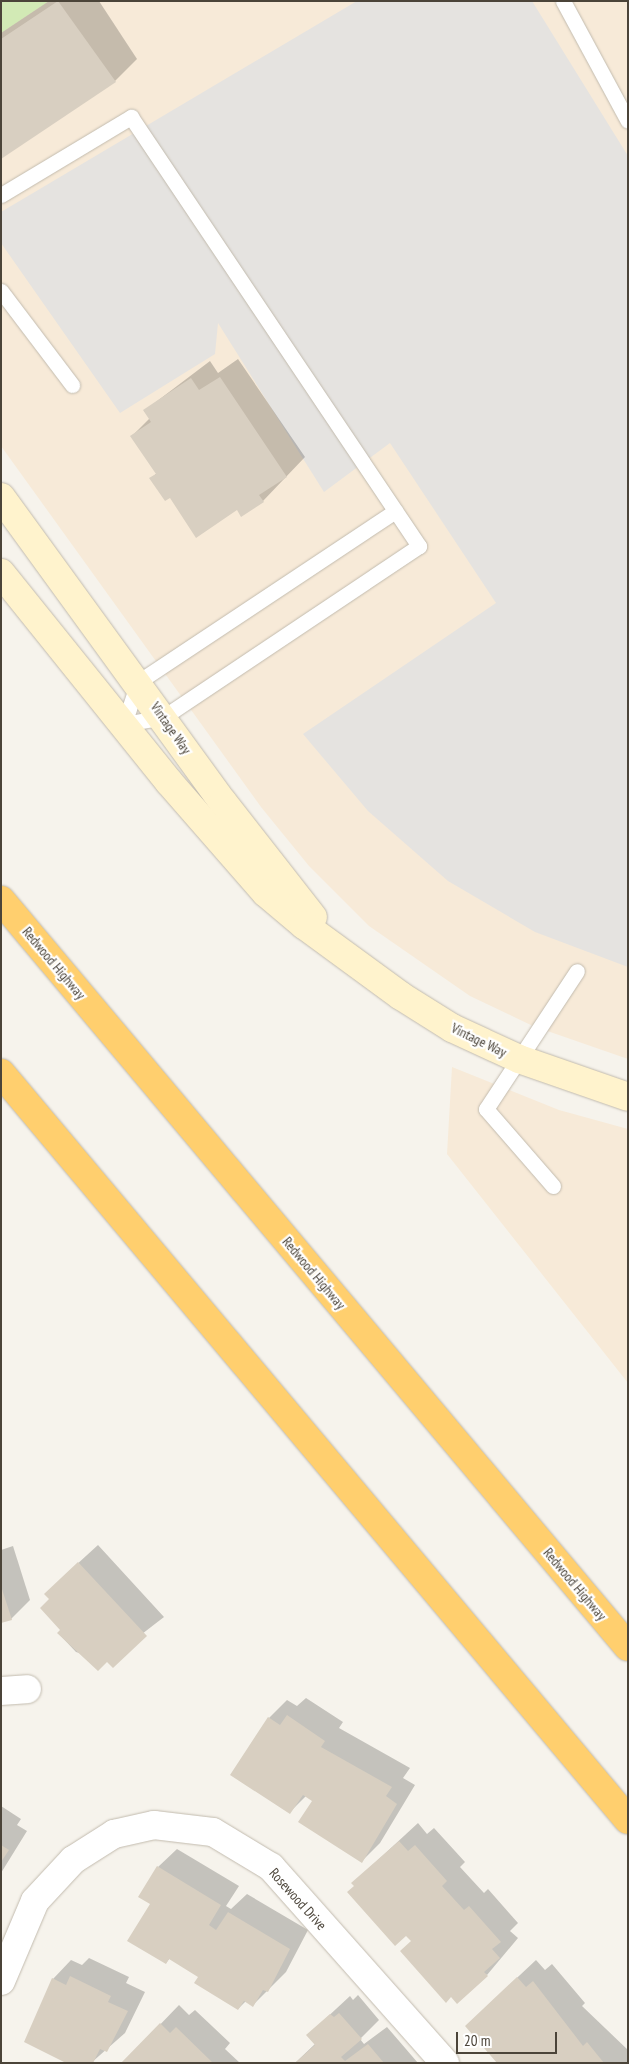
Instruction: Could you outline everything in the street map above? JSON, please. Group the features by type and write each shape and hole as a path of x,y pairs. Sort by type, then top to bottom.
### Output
{"highway":[{"name":"Redwood Highway","path":"1,900 628,1647"},
{"path":"1,1073 628,1820"}],"street":[{"name":"Vintage Way","path":"1,497 138,682 223,802 343,956"},
{"name":"Vintage Way","path":"1,573 124,724 266,893 343,956 452,1028 519,1059 628,1097"},
{"name":"Rosewood Drive","path":"1,1981 35,1902 73,1860 114,1834 154,1824 213,1832 271,1867 445,2063"}],"lane":[{"path":"563,1 628,121"},
{"path":"1,195 131,117 419,546 164,718 124,724 138,682 395,511"},
{"path":"1,291 72,385"},
{"path":"553,1186 486,1109 577,971"}],"shaded area":[{"path":"1,1 628,1 628,1059 533,1026 470,996 369,926 309,866 261,807 1,446"},
{"path":"357,1 532,1 628,156 628,967 535,932 448,881 368,811 303,734 496,603 390,443 324,492 218,323 215,354 120,413 1,243 1,212"},
{"path":"452,1067 559,1110 628,1129 628,1383 447,1154"}],"green space":[{"path":"1,1 49,1 1,33"}],"building":[{"path":"58,1 116,82 1,159 1,39"},
{"path":"220,377 287,477 259,495 264,502 241,517 237,510 196,538 170,498 165,501 149,478 156,474 130,436 151,422 143,410 191,378 199,390"},
{"path":"78,1562 147,1636 113,1668 107,1662 98,1671 57,1633 60,1630 40,1608 49,1599 44,1594"},
{"path":"1,1586 12,1620 1,1623"},
{"path":"287,1715 325,1741 321,1747 392,1787 386,1796 397,1804 362,1863 298,1822 312,1801 303,1795 290,1814 230,1775 268,1717 280,1725"},
{"path":"399,1841 408,1851 415,1845 447,1881 442,1886 464,1910 469,1906 501,1942 492,1949 500,1958 484,1972 488,1976 457,2004 451,1997 446,2003 400,1951 411,1941 406,1936 395,1946 347,1892 354,1886 351,1883"},
{"path":"1,1845 9,1850 1,1862"},
{"path":"157,1866 221,1905 209,1925 216,1930 228,1912 290,1949 268,1992 263,1990 253,2007 244,2001 238,2010 194,1983 198,1977 169,1959 166,1964 127,1941 150,1904 138,1897"},
{"path":"70,1976 111,1996 108,2002 128,2011 107,2052 100,2049 93,2063 66,2063 24,2042 52,1978 66,1985"},
{"path":"517,1977 526,1987 533,1981 583,2046 587,2042 604,2063 497,2063 465,2026"},
{"path":"339,2013 362,2039 341,2057 345,2061 368,2044 384,2063 295,2063 315,2045 306,2035 330,2014 334,2017"},
{"path":"160,2023 170,2033 176,2027 213,2063 121,2063"}]}
